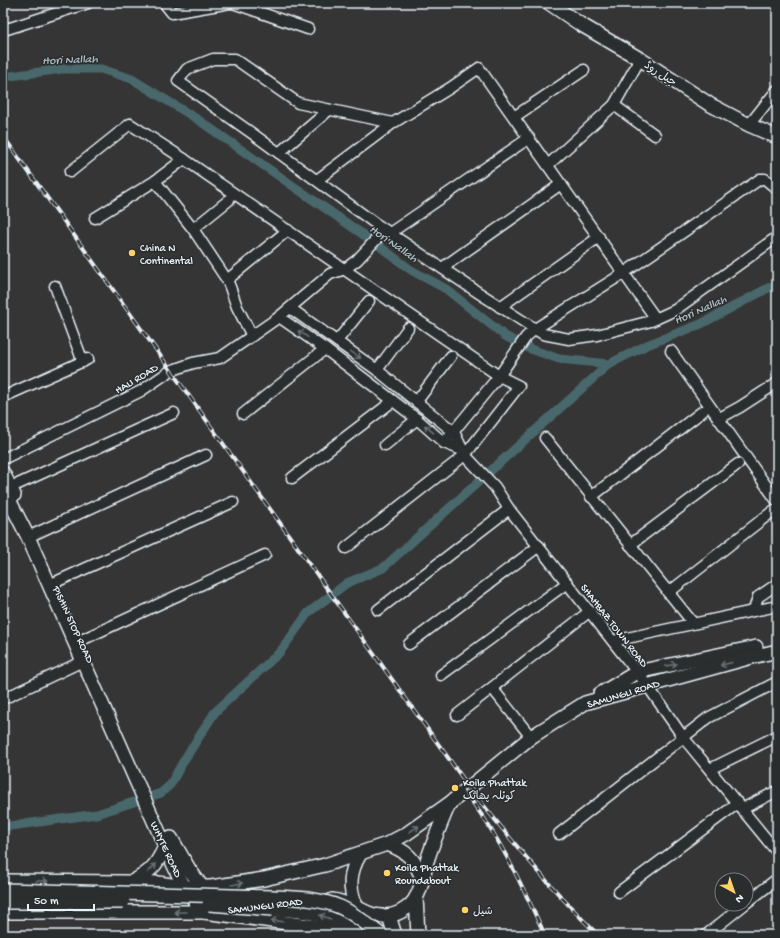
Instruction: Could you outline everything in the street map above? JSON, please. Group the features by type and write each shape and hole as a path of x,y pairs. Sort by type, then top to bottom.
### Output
{"main road":[{"name":"جیل روڈ","path":"551,4 580,24 640,59 709,104 749,126 777,137"},
{"name":"PISHIN STOP ROAD","path":"3,473 6,489 31,535 139,779"},
{"name":"PISHIN STOP ROAD","path":"78,641 83,661 139,779"},
{"path":"585,703 637,672 777,643"},
{"name":"SAMUNGLI ROAD","path":"3,881 158,883 184,887 202,887 232,885 325,865 387,844 406,834 450,803 531,737 585,703 777,651"},
{"name":"WHYTE ROAD","path":"139,779 145,801 184,887 204,912"},
{"name":"WHYTE ROAD","path":"139,779 159,813 176,848 202,887"},
{"name":"SAMUNGLI ROAD","path":"3,912 204,912 317,900 339,901 373,915 389,916 405,909 416,897 434,840 450,803"},
{"path":"387,844 406,852 419,869 422,879"},
{"path":"130,883 143,876 153,868 160,858 165,846"},
{"path":"357,908 353,899 350,881 351,871 360,854"},
{"path":"3,890 273,896 299,898 339,907 355,916 381,935"},
{"path":"416,897 418,935"},
{"path":"3,902 187,903 299,910 325,916 349,927 359,935"},
{"path":"204,912 317,927 342,935"},
{"path":"389,916 395,935"}],"street":[{"path":"3,25 7,29 88,3"},
{"path":"164,3 172,13 230,3"},
{"path":"233,3 308,29"},
{"path":"393,123 298,103 236,58 213,59 187,69 178,81 280,153 384,233 442,268 543,334 569,339 597,335 656,319 675,310 777,237"},
{"path":"548,165 614,105 640,59"},
{"path":"316,180 393,123 450,88 479,68 656,319"},
{"path":"514,117 584,70"},
{"path":"749,126 777,90"},
{"path":"614,105 655,135"},
{"path":"280,153 329,110"},
{"path":"70,172 130,124 184,158 499,376 519,386 463,452 346,548"},
{"name":"HALI ROAD","path":"3,459 141,391 170,371 194,363 220,358 279,317 330,274 345,269 362,255 384,233 529,138"},
{"path":"95,218 155,181 184,158"},
{"path":"444,443 499,376 513,354 535,329 624,273 760,179 765,179 777,189"},
{"path":"155,181 193,229 227,280 237,307 252,336"},
{"path":"442,268 561,184"},
{"path":"193,229 229,200"},
{"path":"227,280 288,230"},
{"path":"500,307 599,237"},
{"path":"3,397 86,361 55,286"},
{"path":"337,341 369,301"},
{"path":"290,308 377,370 417,401 454,432 463,452"},
{"path":"279,317 417,419 444,443 463,452"},
{"path":"377,370 408,328"},
{"path":"243,414 325,350"},
{"path":"668,593 775,506 718,419 671,352"},
{"path":"417,401 451,356"},
{"path":"718,419 740,407 777,383"},
{"path":"292,478 393,401"},
{"path":"592,497 703,411"},
{"path":"6,489 174,413"},
{"path":"385,445 417,419"},
{"path":"545,438 693,623"},
{"name":"SHAHBAZ TOWN ROAD","path":"463,452 495,487 509,509 647,685 684,737 740,806 776,847"},
{"path":"31,535 206,455"},
{"path":"630,545 738,464"},
{"path":"52,584 233,502"},
{"path":"378,610 509,509"},
{"path":"409,644 539,546"},
{"path":"78,641 265,555"},
{"path":"442,675 567,583"},
{"path":"754,610 758,597 777,584"},
{"path":"613,641 777,606"},
{"path":"457,715 590,611"},
{"path":"3,699 83,661"},
{"path":"559,834 708,718 777,682"},
{"path":"492,688 531,737"},
{"path":"710,769 777,736"},
{"path":"619,892 740,806 777,791"},
{"path":"754,898 777,879"},
{"path":"706,935 736,912"}],"waterway":[{"name":"Hori Nallah","path":"3,77 62,69 101,69 132,79 197,119 378,245 411,270 446,289 505,336 528,348 559,359 609,364 647,345 701,324 770,287 777,285"},
{"path":"3,827 97,814 161,793 170,785 184,760 215,712 280,652 308,613 347,583 383,568 609,364"}],"railway":[{"path":"3,136 469,787 531,863 598,935"},
{"path":"465,791 503,850 545,935"}],"place":[{"name":"China N Continental","path":"132,253"},
{"name":"Koila Phattak کوئلہ پھاٹک","path":"455,788"},
{"name":"Koila Phattak Roundabout","path":"387,873"},
{"name":"شیل","path":"465,910"}]}
